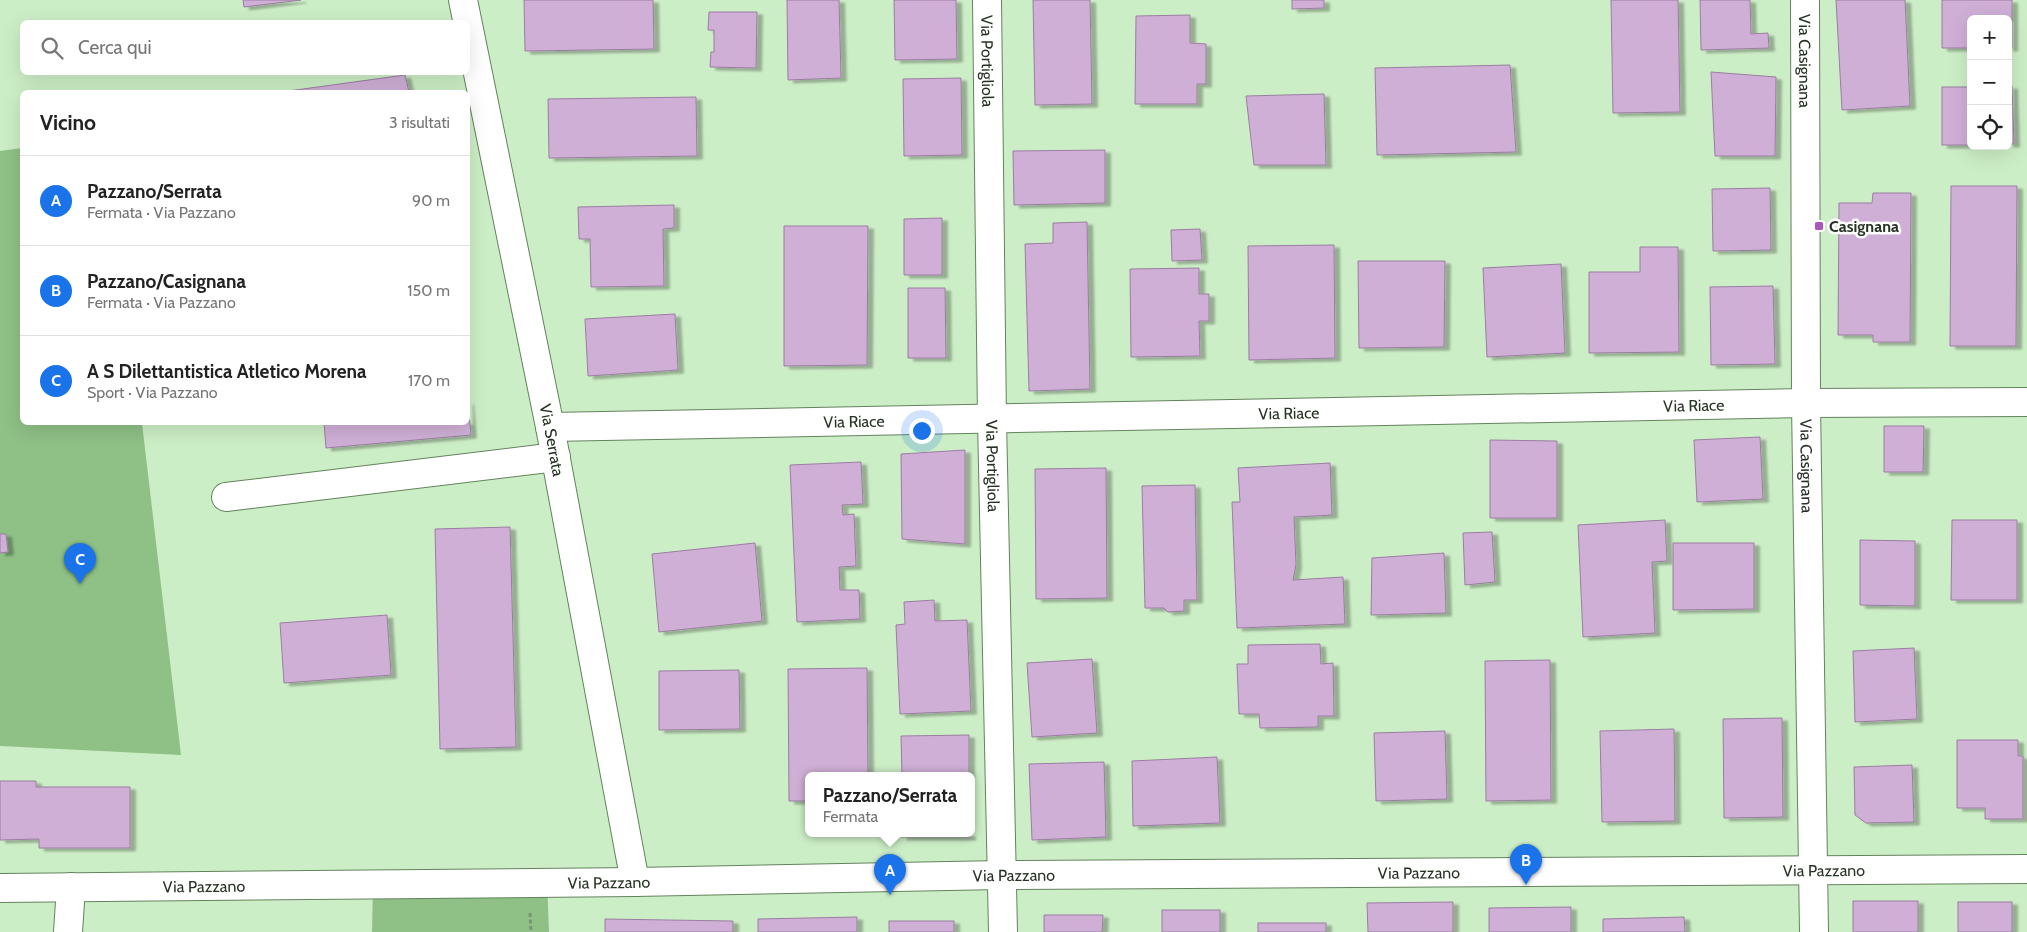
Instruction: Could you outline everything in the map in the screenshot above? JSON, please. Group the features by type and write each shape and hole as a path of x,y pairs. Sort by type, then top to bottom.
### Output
{"street":[{"name":"Via Serrata","path":"463,0 467,20"},
{"name":"Via Portigliola","path":"987,0 992,420 1003,932"},
{"name":"Via Casignana","path":"1805,0 1806,403 1814,932"},
{"name":"Via Serrata","path":"470,34 556,457 635,882"},
{"name":"Via Riace","path":"550,427 1806,403 2027,402"},
{"path":"226,497 556,457"},
{"name":"Via Pazzano","path":"0,888 635,882 1002,875 2027,869"},
{"path":"68,932 70,887"}],"green space":[{"path":"20,148 20,425 142,425 181,755 0,746 0,151"},
{"path":"547,882 549,932 372,932 373,884"}],"building":[{"path":"243,0 301,0 244,7"},
{"path":"524,0 653,0 654,49 525,51"},
{"path":"787,0 839,0 841,78 788,80"},
{"path":"894,0 956,0 957,59 895,60"},
{"path":"1033,0 1090,0 1092,104 1035,105"},
{"path":"1292,0 1324,0 1324,8 1292,9"},
{"path":"1611,0 1678,0 1680,112 1613,113"},
{"path":"1700,0 1750,0 1751,34 1768,33 1769,48 1701,50"},
{"path":"1836,0 1905,0 1910,106 1842,110"},
{"path":"1942,0 2012,0 2012,15 1967,15 1967,48 1942,48"},
{"path":"709,12 757,12 756,68 710,67 711,52 714,52 714,30 708,30"},
{"path":"1190,15 1190,43 1206,44 1206,84 1197,84 1197,104 1135,104 1136,16"},
{"path":"1510,65 1516,152 1377,155 1375,68"},
{"path":"1711,72 1776,77 1775,156 1715,156"},
{"path":"405,75 409,90 296,90"},
{"path":"961,78 962,155 904,156 903,79"},
{"path":"2012,86 2014,144 2012,144"},
{"path":"1942,87 1967,87 1967,145 1942,145"},
{"path":"1324,94 1326,165 1254,165 1246,96"},
{"path":"696,97 697,156 549,158 548,99"},
{"path":"1105,150 1105,203 1014,205 1013,151"},
{"path":"1951,186 2017,186 2016,346 1950,346"},
{"path":"1770,188 1771,250 1713,251 1712,189"},
{"path":"1873,193 1911,193 1910,342 1873,342 1873,335 1838,335 1839,203 1872,203"},
{"path":"674,205 674,228 663,229 664,286 591,287 590,239 579,239 578,207"},
{"path":"942,218 942,275 904,275 904,219"},
{"path":"1087,222 1090,389 1029,391 1025,244 1053,243 1053,223"},
{"path":"784,226 868,226 867,365 784,366"},
{"path":"1200,229 1202,260 1172,261 1171,230"},
{"path":"1334,245 1335,358 1249,360 1248,246"},
{"path":"1640,247 1678,247 1679,352 1589,353 1589,272 1640,272"},
{"path":"1358,261 1445,261 1444,347 1359,348"},
{"path":"1561,264 1565,353 1487,357 1483,268"},
{"path":"1199,268 1199,294 1209,294 1209,321 1199,321 1200,356 1131,357 1130,269"},
{"path":"1773,286 1775,364 1711,365 1710,287"},
{"path":"908,288 945,288 946,358 908,358"},
{"path":"675,314 678,370 588,376 585,319"},
{"path":"470,424 471,435 326,448 324,425"},
{"path":"1884,426 1924,426 1923,472 1884,472"},
{"path":"1760,437 1763,499 1697,502 1694,440"},
{"path":"1490,440 1557,441 1557,518 1490,518"},
{"path":"965,450 965,544 902,539 901,454"},
{"path":"861,462 863,504 842,505 843,515 854,514 856,566 839,567 840,590 859,590 860,619 797,622 790,465"},
{"path":"1330,463 1332,515 1294,517 1296,565 1293,580 1343,577 1345,624 1237,628 1232,502 1240,502 1238,468"},
{"path":"1106,468 1107,598 1036,599 1035,469"},
{"path":"1195,485 1197,600 1184,600 1184,611 1168,612 1164,608 1145,608 1142,486"},
{"path":"1665,520 1667,561 1652,562 1655,633 1583,637 1578,525"},
{"path":"1952,520 2017,520 2017,600 1951,600"},
{"path":"510,527 516,747 440,749 435,529"},
{"path":"1492,532 1495,582 1465,585 1463,533"},
{"path":"0,534 6,534 8,552 0,553"},
{"path":"1860,540 1915,541 1915,606 1860,605"},
{"path":"755,543 762,621 659,632 652,554"},
{"path":"1673,543 1754,543 1754,609 1673,610"},
{"path":"1444,553 1446,613 1371,615 1372,558"},
{"path":"934,600 935,621 967,620 971,711 900,714 896,625 905,624 904,602"},
{"path":"387,615 391,675 284,683 280,623"},
{"path":"1320,644 1321,664 1333,663 1334,716 1318,716 1318,727 1260,728 1259,714 1239,714 1237,664 1248,664 1248,645"},
{"path":"1914,648 1917,719 1855,722 1853,651"},
{"path":"1092,659 1097,733 1032,737 1027,663"},
{"path":"1550,660 1551,800 1486,801 1485,661"},
{"path":"867,668 868,772 805,772 805,801 789,801 788,669"},
{"path":"739,670 740,729 659,730 659,671"},
{"path":"1782,718 1783,817 1724,818 1723,719"},
{"path":"1674,729 1675,821 1602,822 1600,731"},
{"path":"1445,731 1447,799 1376,801 1374,733"},
{"path":"969,735 969,772 902,772 901,736"},
{"path":"1957,740 2018,740 2018,756 2023,756 2023,819 1985,819 1985,808 1957,808"},
{"path":"1217,757 1220,823 1133,826 1132,761"},
{"path":"1104,762 1106,837 1032,840 1029,764"},
{"path":"1912,765 1914,822 1866,823 1855,815 1854,767"},
{"path":"0,781 36,781 36,787 130,787 130,848 39,848 39,839 0,840"},
{"path":"1853,901 1918,901 1918,932 1853,932"},
{"path":"1453,902 1453,932 1368,932 1367,903"},
{"path":"1958,902 2012,902 2012,932 1958,932"},
{"path":"1571,907 1571,932 1489,932 1489,908"},
{"path":"1162,910 1220,910 1220,932 1162,932"},
{"path":"1044,915 1103,915 1102,932 1044,932"},
{"path":"857,917 857,932 758,932 758,919"},
{"path":"1684,917 1685,932 1603,932 1603,919"},
{"path":"605,919 733,921 733,932 605,932"},
{"path":"889,921 954,921 954,932 889,932"},
{"path":"1258,923 1326,923 1326,932 1258,932"}],"place":[{"name":"Casignana","path":"1819,226"},
{"name":"A S Dilettantistica Atletico Morena","path":"80,584"},
{"name":"Pazzano/Casignana","path":"1526,885"},
{"name":"Pazzano/Serrata","path":"890,895"}]}
